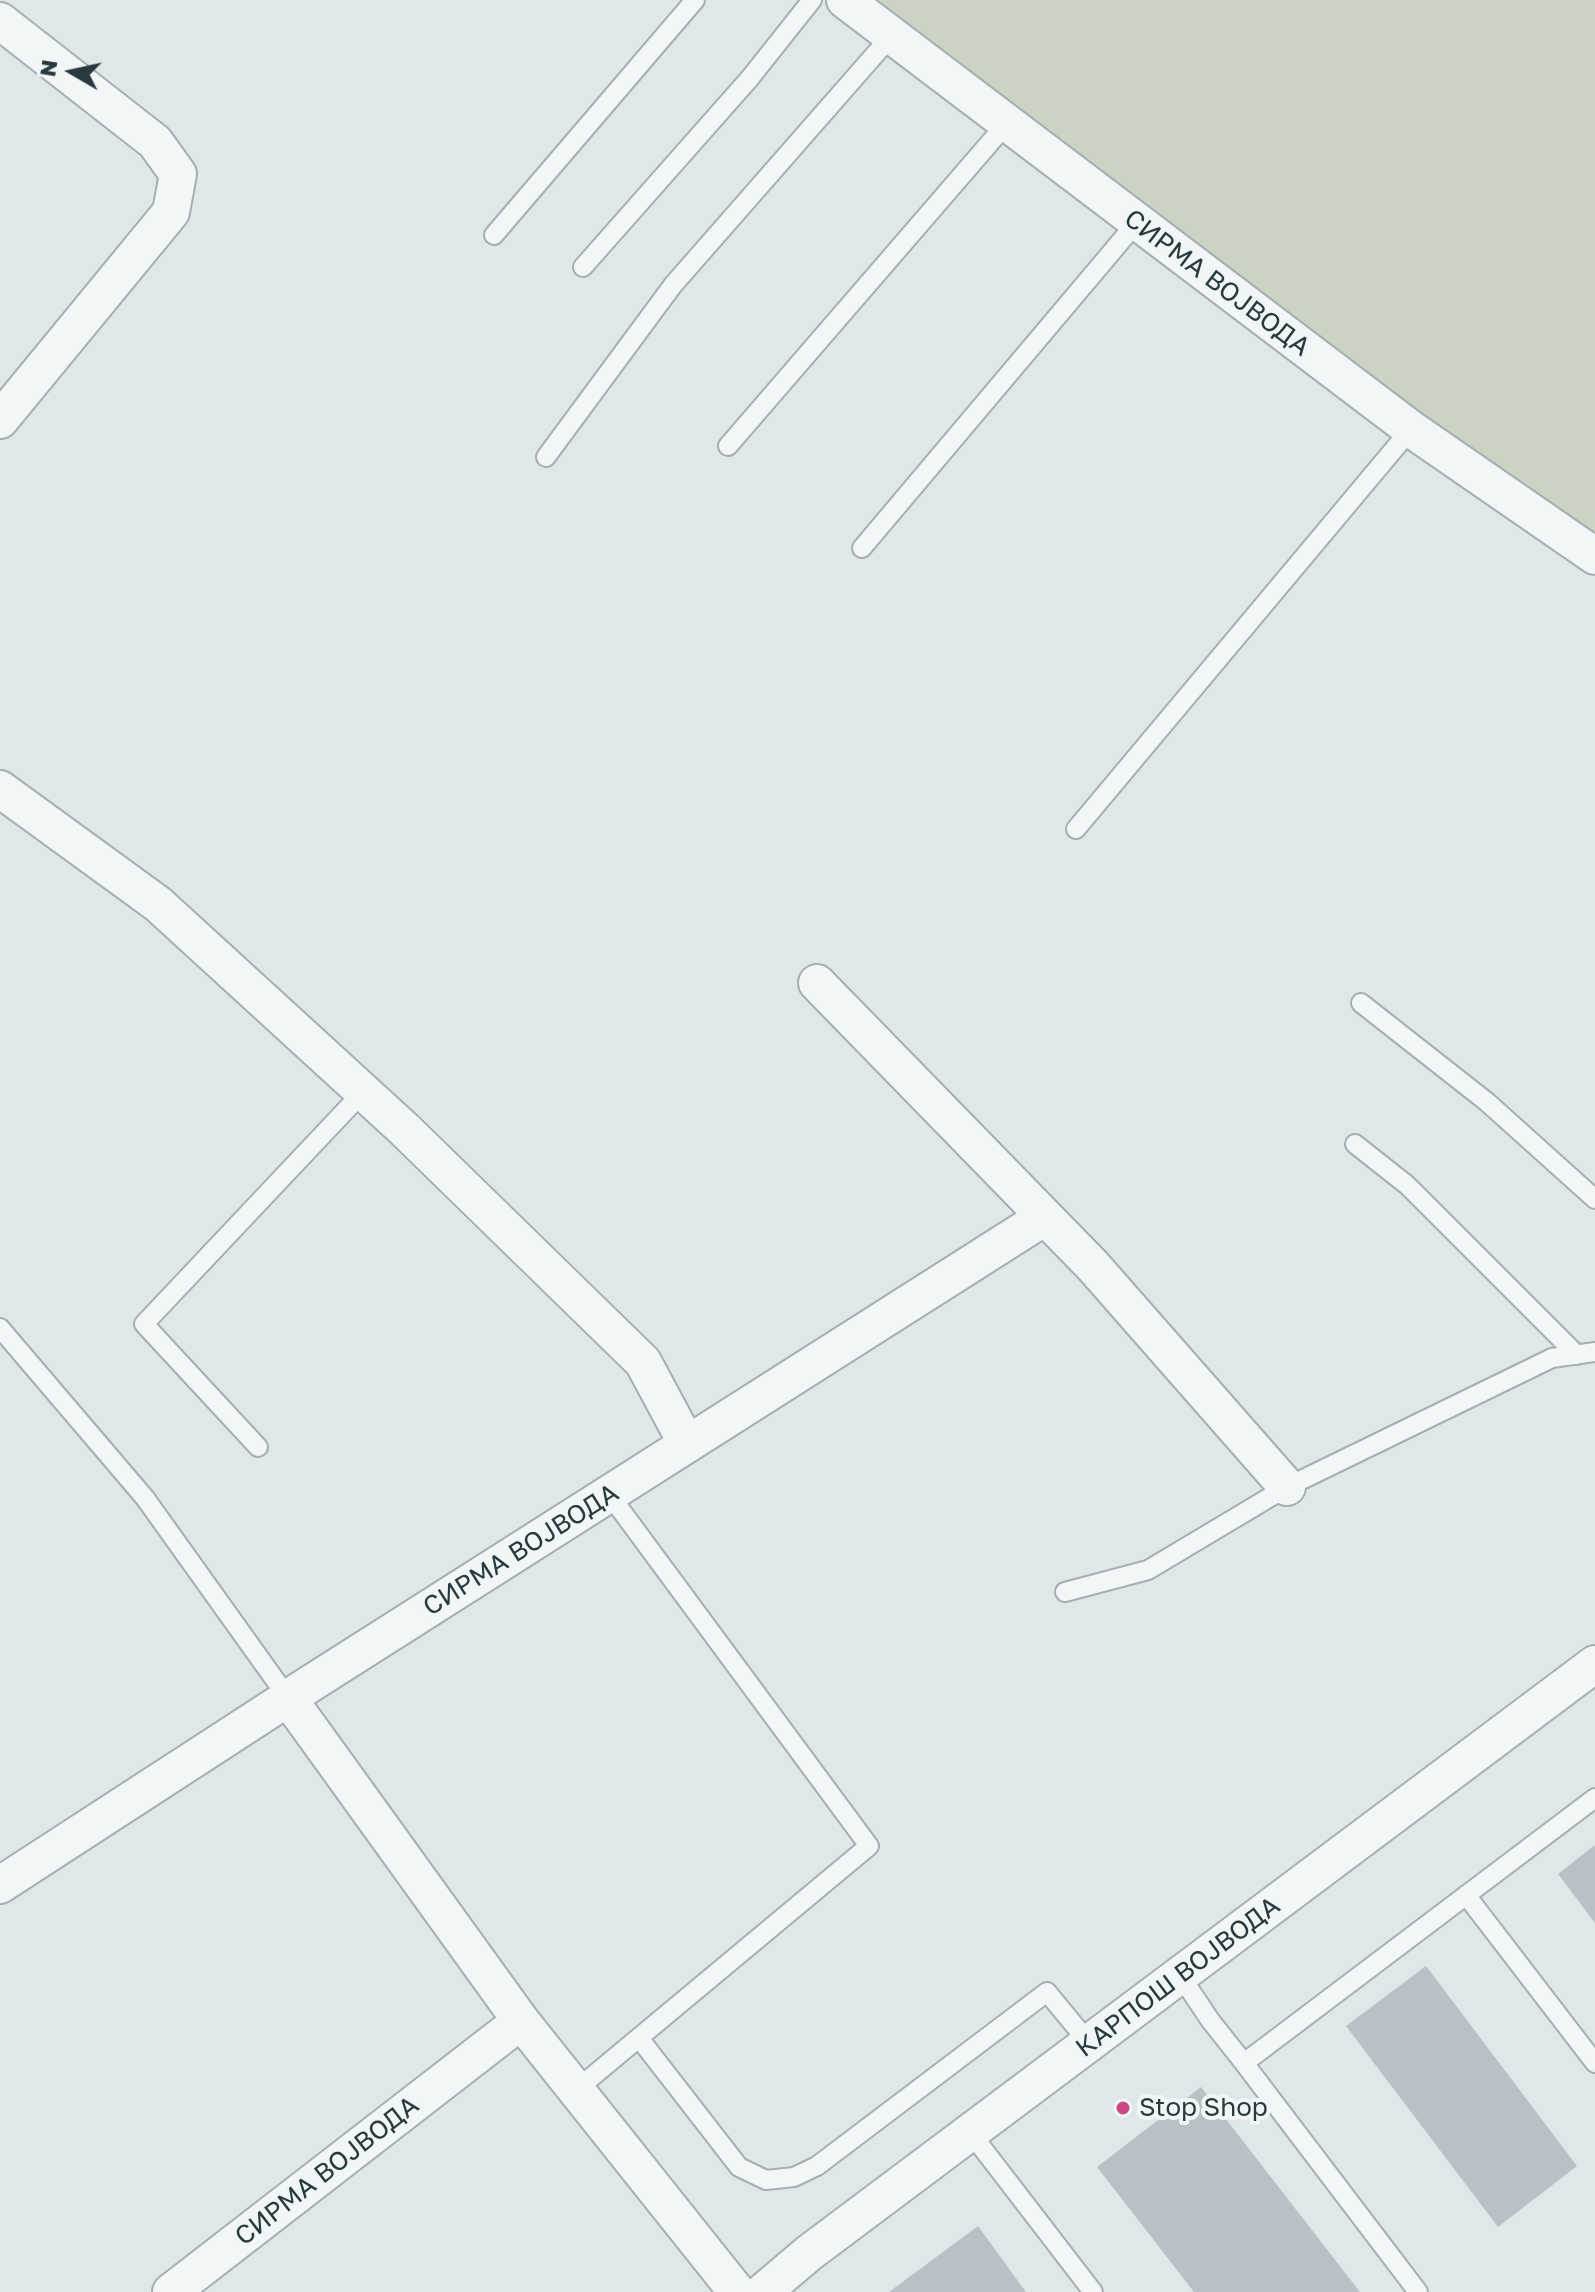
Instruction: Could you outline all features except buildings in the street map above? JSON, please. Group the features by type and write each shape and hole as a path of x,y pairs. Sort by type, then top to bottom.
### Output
{"street":[{"name":"СИРМА ВОЈВОДА","path":"845,0 1411,429 1595,556"},
{"path":"0,21 155,142 178,174 171,212 0,420"},
{"path":"0,789 158,904 363,1092 643,1362 687,1444"},
{"path":"817,983 1093,1266 1287,1487"},
{"name":"СИРМА ВОЈВОДА","path":"0,1885 1043,1218"},
{"name":"КАРПОШ ВОЈВОДА","path":"763,2292 809,2253 1595,1664"},
{"path":"288,1698 521,2021 737,2292"},
{"name":"СИРМА ВОЈВОДА","path":"171,2292 521,2021"}],"lane":[{"path":"494,235 695,0"},
{"path":"583,267 750,78 812,0"},
{"path":"546,457 673,285 892,35"},
{"path":"728,446 1007,123"},
{"path":"862,548 1137,222"},
{"path":"1076,829 1411,429"},
{"path":"1361,1003 1487,1102 1595,1199"},
{"path":"258,1447 144,1324 363,1092"},
{"path":"1355,1144 1407,1185 1586,1354"},
{"path":"0,1328 145,1498 288,1698"},
{"path":"1065,1592 1148,1570 1287,1487 1552,1358 1586,1354"},
{"path":"576,2090 869,1846 609,1494"},
{"path":"1244,2063 1595,1798"},
{"path":"1466,1895 1595,2063"},
{"path":"1180,1975 1210,2020 1418,2292"},
{"path":"639,2038 739,2167 766,2180 794,2177 817,2166 1047,1992 1089,2043"},
{"path":"970,2132 1093,2292"}],"green space":[{"path":"845,0 1595,0 1595,556"}],"place":[{"name":"Stop Shop","path":"1123,2108"}]}
